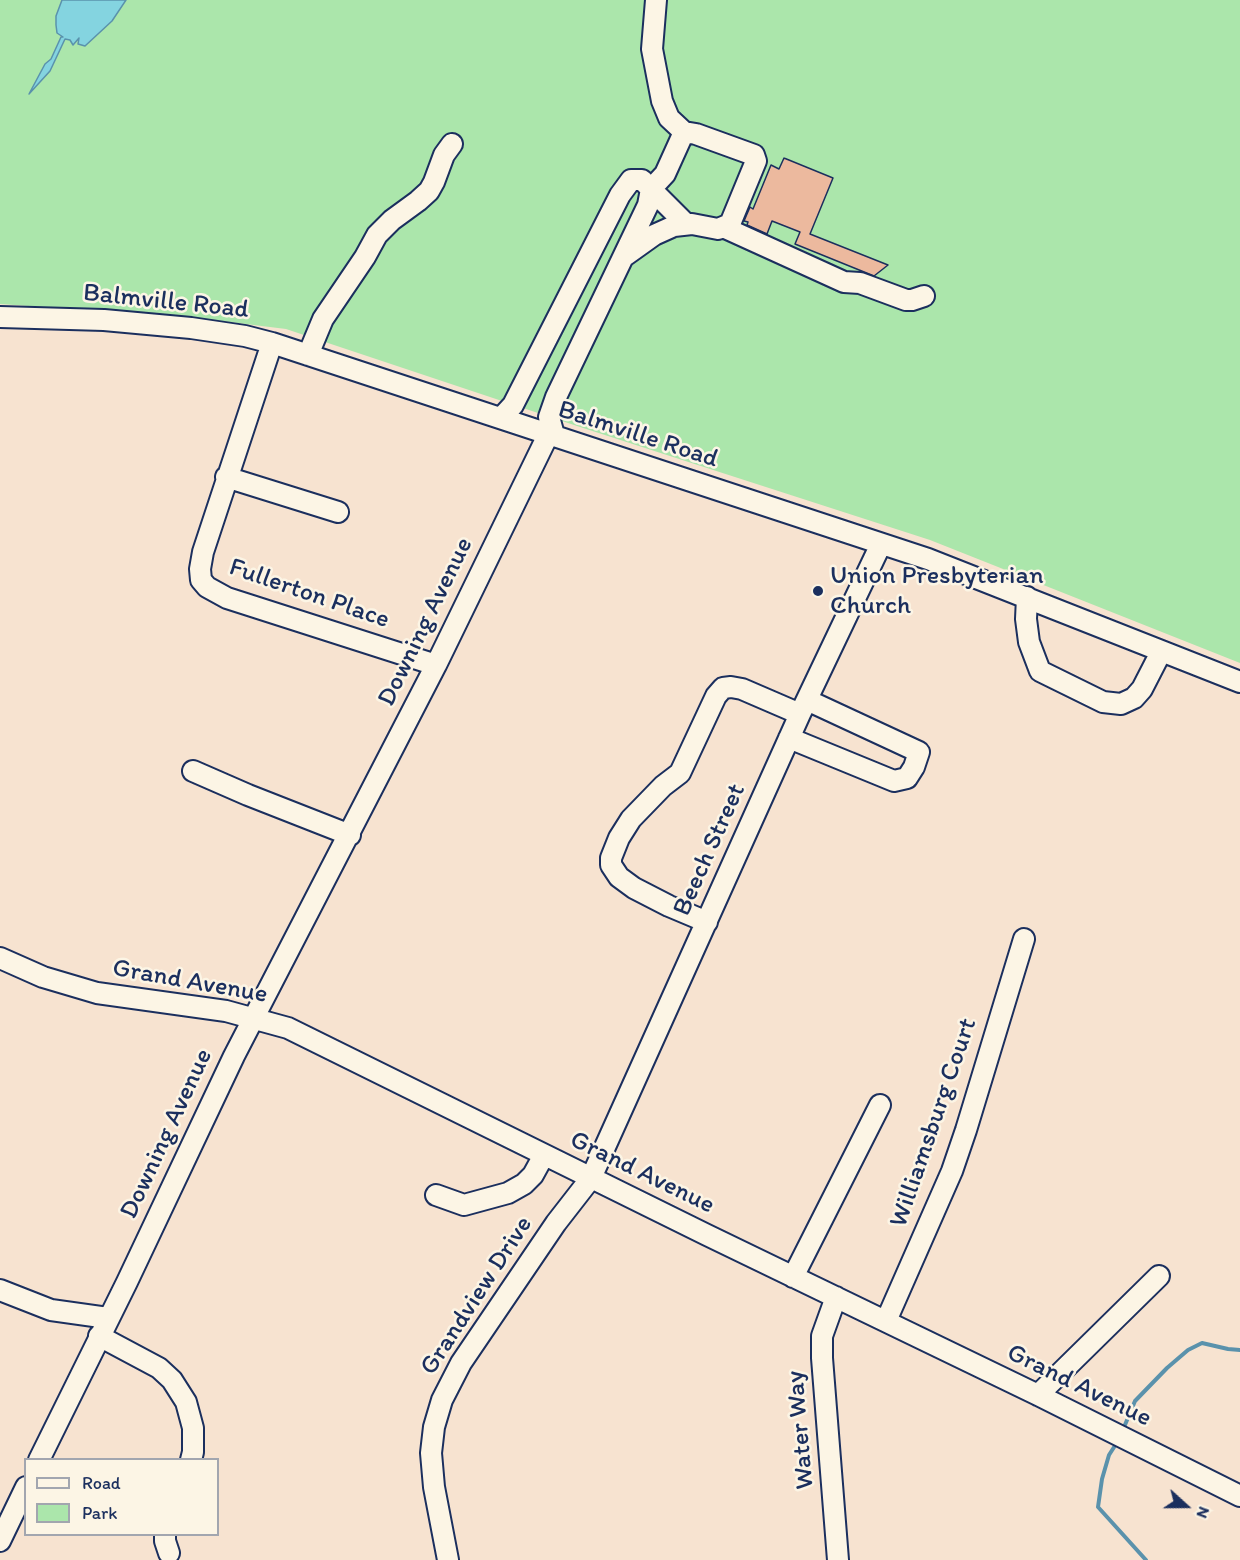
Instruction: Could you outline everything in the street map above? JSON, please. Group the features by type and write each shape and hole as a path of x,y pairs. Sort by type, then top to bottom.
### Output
{"street":[{"path":"623,257 654,235 674,226 686,224 718,229 730,225 756,161 754,155 696,134 684,132 669,118 662,101 652,49 656,0"},
{"path":"551,434 549,417 556,397 648,205 651,189 665,174 684,132"},
{"path":"308,355 323,319 365,257 377,235 429,191 444,155 452,144"},
{"path":"501,418 513,405 620,195 631,180 642,180 686,224"},
{"path":"723,227 844,282 860,283 906,300 924,296"},
{"name":"Balmville Road","path":"0,316 104,320 190,328 245,336 272,343 928,559 1240,682"},
{"name":"Fullerton Place","path":"272,343 203,552 201,580 207,587 227,598 436,665"},
{"name":"Downing Avenue","path":"40,1458 254,1018 350,835 551,434"},
{"path":"226,477 338,512"},
{"name":"Beech Street","path":"591,1178 789,738 881,544"},
{"path":"1027,597 1026,619 1029,642 1040,671 1103,702 1121,704 1134,698 1142,689 1161,652"},
{"path":"707,922 634,888 619,877 611,866 611,858 619,838 631,819 663,786 680,773 716,696 723,688 742,689 804,707 919,752 907,778 894,781 789,738"},
{"path":"193,771 350,835"},
{"name":"Williamsburg Court","path":"886,1321 952,1171 1023,939"},
{"name":"Grand Avenue","path":"0,958 43,977 97,993 226,1011 288,1028 1240,1496"},
{"path":"794,1277 880,1105"},
{"path":"436,1195 464,1205 508,1193 529,1179 544,1155"},
{"name":"Grandview Drive","path":"448,1560 434,1487 431,1452 434,1427 442,1400 461,1363 556,1223 591,1178"},
{"path":"1038,1395 1159,1276"},
{"path":"0,1290 51,1310 108,1318"},
{"name":"Water Way","path":"836,1297 822,1336 822,1358 838,1560"},
{"path":"99,1336 159,1368 172,1380 186,1402 193,1428 192,1458"},
{"path":"0,1541 24,1491"}],"green space":[{"path":"0,0 1240,0 1240,663 930,540 286,329 197,318 0,304"}],"water":[{"path":"62,0 126,0 112,21 85,46 78,44 79,38 73,45 70,40 65,39 50,71 29,94 63,37 57,33 56,25 56,16"}],"building":[{"path":"784,158 833,178 810,234 888,265 874,276 795,244 800,232 772,221 767,234 747,225 748,222 744,221 750,207 753,209 771,165 779,169"}],"waterway":[{"path":"1122,1432 1135,1401 1188,1350 1202,1343 1240,1350"},
{"path":"1118,1441 1109,1455 1102,1479 1098,1507 1146,1560"}],"place":[{"name":"Union Presbyterian Church","path":"818,591"}]}
